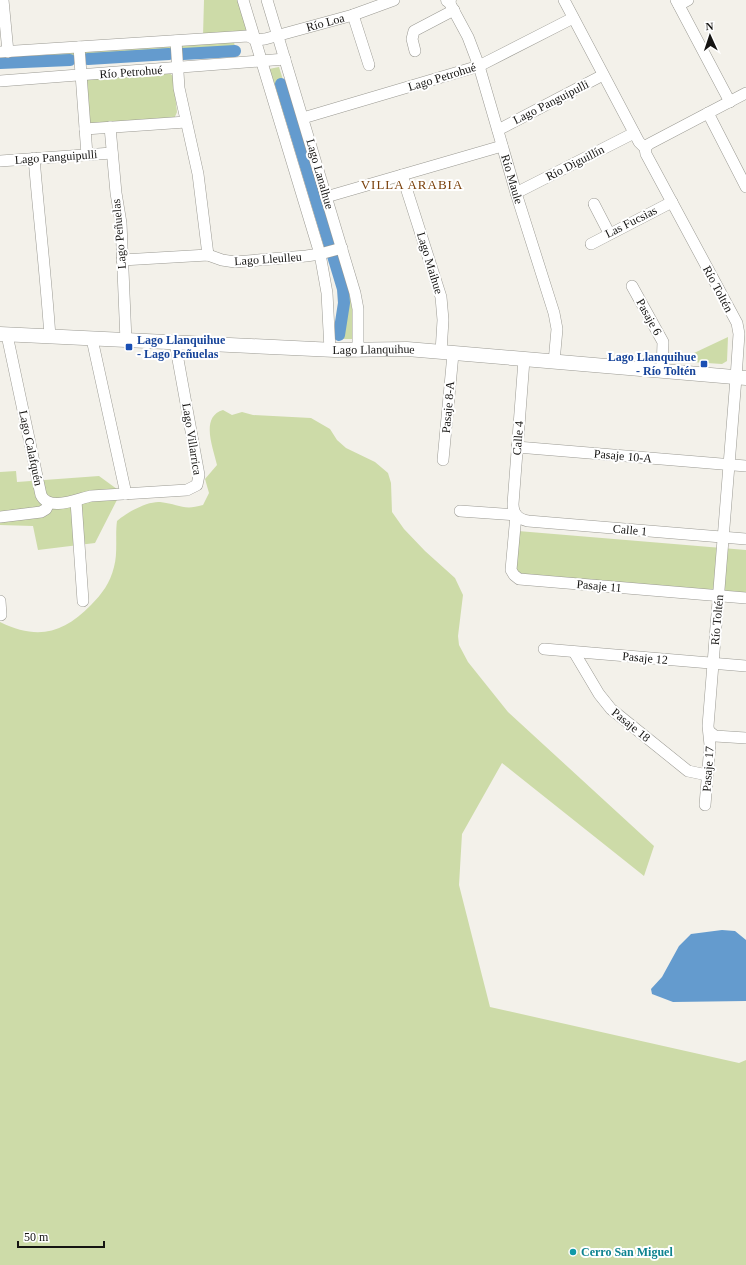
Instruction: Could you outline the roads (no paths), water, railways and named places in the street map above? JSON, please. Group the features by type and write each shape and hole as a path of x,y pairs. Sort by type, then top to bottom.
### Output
{"street":[{"path":"3,0 4,52 248,36 256,40"},
{"name":"Lago Lanalhue","path":"243,0 320,254 327,293 330,350"},
{"name":"Lago Lanalhue","path":"267,0 357,302 358,351"},
{"name":"Río Loa","path":"256,40 278,36 353,15 394,0"},
{"name":"Río Toltén","path":"564,0 640,144 645,148 646,154 737,323 741,378 729,465 708,726 710,732"},
{"path":"415,51 412,39 414,31 450,2"},
{"name":"Río Maule","path":"450,2 468,38 479,66 516,193 556,318 557,329 554,362"},
{"path":"681,2 730,102"},
{"path":"353,15 369,65"},
{"name":"Lago Petrohué","path":"303,118 479,66 573,18"},
{"path":"176,41 179,88 198,174 208,255"},
{"path":"79,47 87,155"},
{"path":"263,62 285,59"},
{"name":"Río Petrohué","path":"0,81 263,62"},
{"name":"Lago Panguipulli","path":"498,130 603,75"},
{"path":"645,148 649,144 746,93"},
{"path":"708,113 746,187"},
{"path":"85,129 186,122"},
{"name":"Lago Peñuelas","path":"110,127 116,193 121,223 126,341"},
{"name":"Río Diguillín","path":"516,193 634,133"},
{"path":"326,197 502,146"},
{"name":"Lago Panguipulli","path":"0,161 112,153"},
{"path":"34,158 38,216 46,268 50,337"},
{"name":"Lago Maihue","path":"402,175 441,297 447,353"},
{"name":"Las Fucsias","path":"591,244 609,233 672,202"},
{"path":"594,204 609,233"},
{"name":"Lago Lleulleu","path":"122,260 208,255 222,260 235,262 320,254 342,248"},
{"name":"Pasaje 6","path":"632,286 662,342 662,371"},
{"name":"Lago Llanquihue","path":"3,334 330,350 358,351 407,349 741,378"},
{"name":"Lago Calafquén","path":"3,334 41,495 44,500 49,503"},
{"path":"92,339 126,494"},
{"name":"Lago Villarrica","path":"76,501 91,496 187,490 194,488 198,482 199,475 175,342"},
{"name":"Pasaje 8-A","path":"443,460 447,353"},
{"name":"Calle 4","path":"516,515 513,508 524,360"},
{"name":"Pasaje 10-A","path":"517,447 746,466"},
{"path":"0,516 41,512 46,509 49,503 76,501 83,601"},
{"name":"Calle 1","path":"460,511 516,515 528,522 746,539"},
{"name":"Pasaje 11","path":"516,515 511,570 519,579 746,598"},
{"path":"0,601 1,615"},
{"name":"Pasaje 12","path":"544,649 746,666"},
{"name":"Pasaje 18","path":"574,652 599,694 611,709 688,771 707,775"},
{"path":"710,732 715,736 746,738"},
{"name":"Pasaje 17","path":"705,805 710,732"}],"water":[{"path":"722,930 735,931 746,940 746,1001 673,1002 652,994 651,989 662,977 679,946 691,934"}],"waterway":[{"path":"183,54 235,51"},
{"path":"88,59 169,54"},
{"path":"0,63 70,60"},
{"path":"281,84 343,289 344,303 339,335"}],"place":[{"name":"Lago Llanquihue - Lago Peñuelas","path":"129,347"},
{"name":"Lago Llanquihue - Río Toltén","path":"704,364"},
{"name":"Cerro San Miguel","path":"573,1252"}],"district":[{"name":"VILLA ARABIA","path":"412,184"}]}
